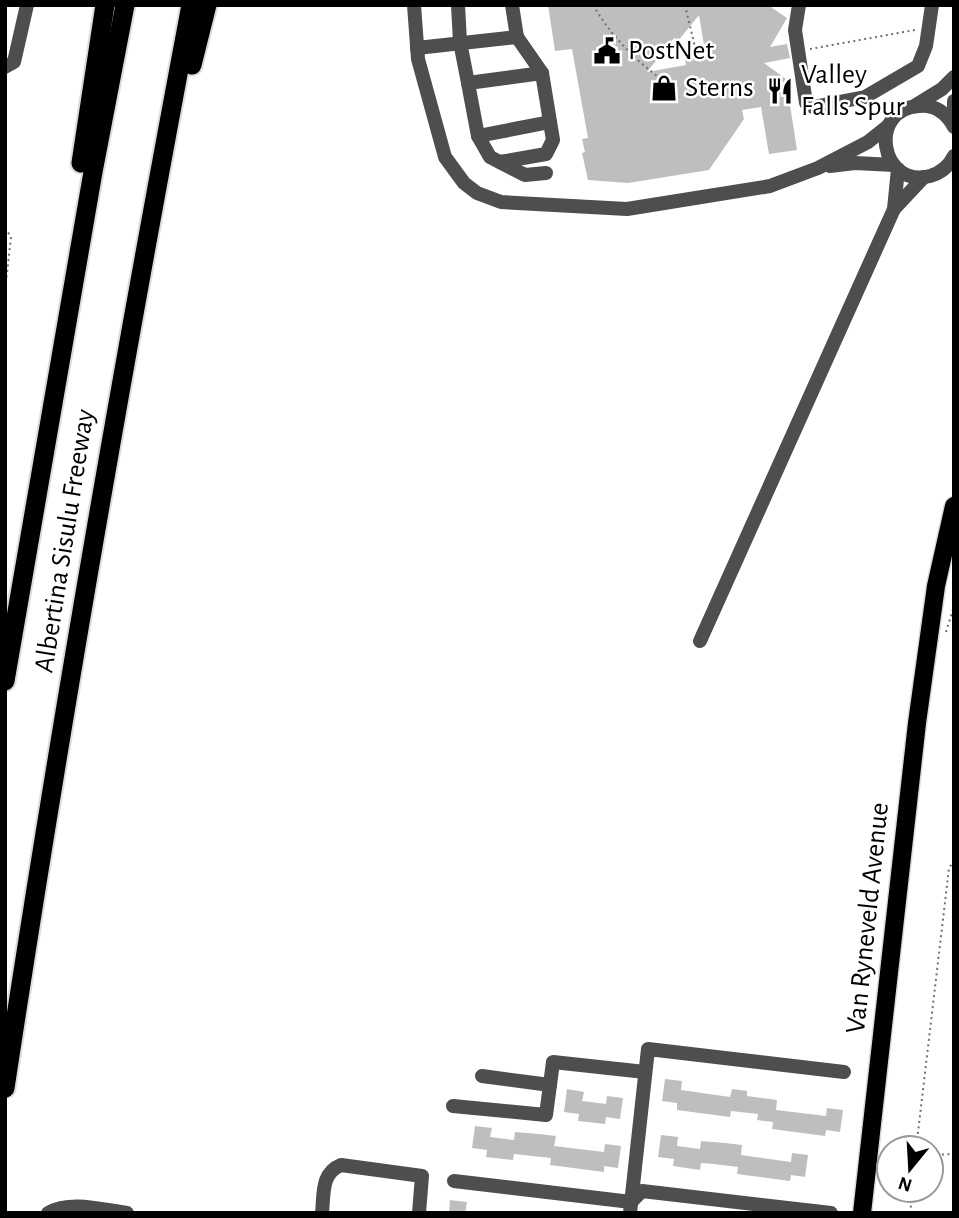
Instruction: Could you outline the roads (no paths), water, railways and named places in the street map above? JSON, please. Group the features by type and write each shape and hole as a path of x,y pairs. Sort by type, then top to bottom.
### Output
{"highway":[{"path":"5,681 13,591 105,5"},
{"name":"Albertina Sisulu Freeway","path":"5,681 90,186 125,5"},
{"name":"Albertina Sisulu Freeway","path":"5,1088 113,426 191,5"},
{"path":"147,240 207,5"}],"main road":[{"name":"Van Ryneveld Avenue","path":"862,1213 917,723 936,586 954,506"},
{"name":"Van Ryneveld Avenue","path":"931,630 954,558"}],"street":[{"path":"5,67 14,62 27,5"},
{"path":"414,5 417,48 428,102 445,157 464,183 477,193 492,200 515,204 615,210 642,208 771,186 818,167 868,142 899,113 928,100 954,77"},
{"path":"458,5 460,42 478,136 490,156 500,162 525,175 546,173"},
{"path":"500,162 546,153 553,140 542,73 517,37 512,5"},
{"path":"799,5 795,30 806,103 813,107 860,99 910,73 920,62 929,32 932,5"},
{"path":"417,48 517,37"},
{"path":"468,83 542,73"},
{"path":"954,101 954,124"},
{"path":"915,106 934,108 954,124"},
{"path":"478,136 550,122"},
{"path":"888,126 885,145 887,156 896,167 913,177 935,175 949,169 954,156"},
{"path":"818,167 855,163 896,167"},
{"path":"894,209 896,167"},
{"path":"700,641 894,209 924,177"},
{"path":"630,1207 648,1049 844,1072"},
{"path":"453,1106 546,1115 553,1062 645,1072"},
{"path":"482,1076 550,1085"},
{"path":"322,1213 326,1177 331,1169 341,1165 422,1176 419,1213"},
{"path":"454,1181 630,1207"},
{"path":"630,1207 642,1191 831,1213"},
{"path":"48,1213 58,1208 73,1206 127,1213"}],"place":[{"name":"PostNet","path":"607,51"},
{"name":"Sterns","path":"664,88"},
{"name":"Valley Falls Spur","path":"780,91"}]}
